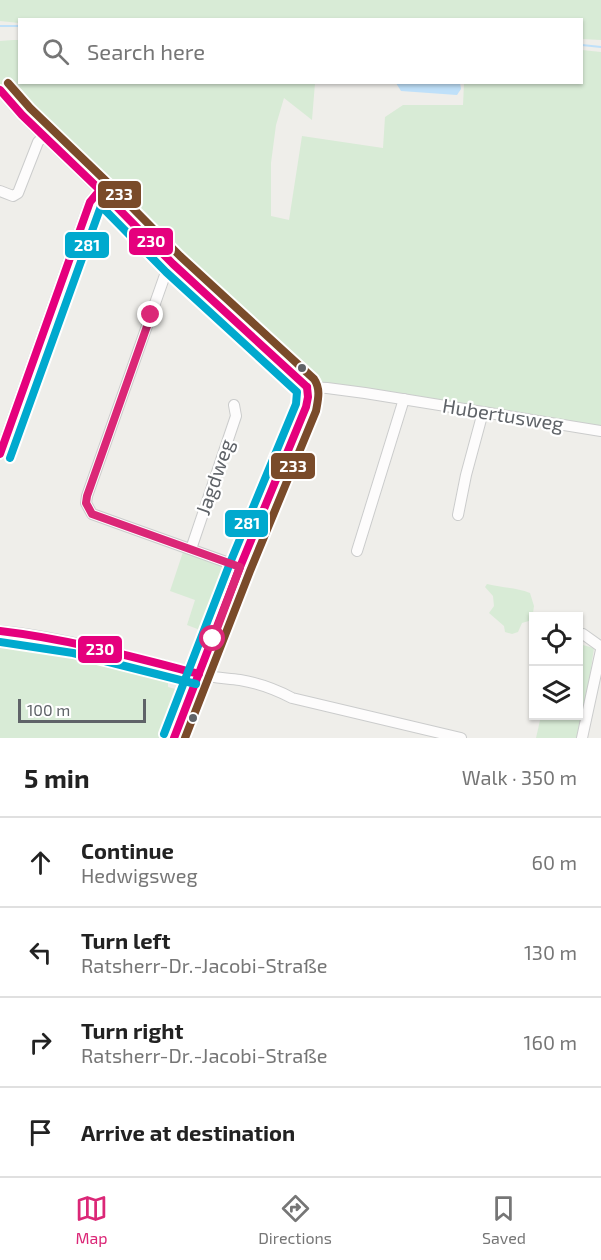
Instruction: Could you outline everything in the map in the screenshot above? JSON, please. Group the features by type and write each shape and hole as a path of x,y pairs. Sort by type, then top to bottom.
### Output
{"street":[{"path":"0,90 22,115 173,264 307,387 306,407 240,567 174,738"},
{"path":"0,191 13,196 18,194 38,142 44,136"},
{"path":"0,454 90,202 100,190"},
{"path":"173,264 165,275 86,503 92,514 240,567"},
{"name":"Hubertusweg","path":"307,387 404,399 601,431"},
{"path":"357,551 404,399"},
{"name":"Jagdweg","path":"191,549 236,416 234,405"},
{"path":"458,515 483,412"},
{"path":"0,632 25,633 199,675 255,683 292,698 443,736 461,738"},
{"path":"582,738 601,649 583,634"}],"green space":[{"path":"0,0 601,0 601,40 583,39 583,18 18,18 18,23 0,21"},
{"path":"18,40 18,84 315,84 312,120 284,98 276,125 271,163 271,216 289,220 302,136 383,148 385,117 403,105 463,105 464,84 583,84 583,50 601,52 601,428 330,385 302,377 177,260 0,84 0,41"},
{"path":"183,552 227,568 231,573 208,633 187,625 195,600 170,591"},
{"path":"487,584 530,593 534,606 533,612 529,612 529,621 522,623 518,632 512,634 505,632 504,626 489,613 494,606 493,596 485,587"},
{"path":"0,638 64,647 168,673 168,687 187,692 168,738 0,738"},
{"path":"583,645 594,648 581,736 585,738 536,738 540,720 583,720"}],"water":[{"path":"397,84 460,84 461,89 457,95 401,91"}],"waterway":[{"path":"0,26 18,26"},
{"path":"583,45 601,47"}],"transit line":[{"name":"233","path":"8,83 30,108 180,256 314,379 318,387 316,411 185,738"},
{"name":"230","path":"0,90 22,115 173,264 307,387"},
{"name":"230","path":"0,454 90,202 100,190"},
{"name":"281","path":"10,458 101,206 166,272 297,392 296,404 230,563 164,734"},
{"name":"230","path":"174,738 240,567 306,407 307,387"},
{"name":"230","path":"0,631 75,644 199,674"},
{"name":"281","path":"0,642 73,653 196,684"}],"route":[{"path":"151,315 86,503 92,514 240,567 213,639"}]}
